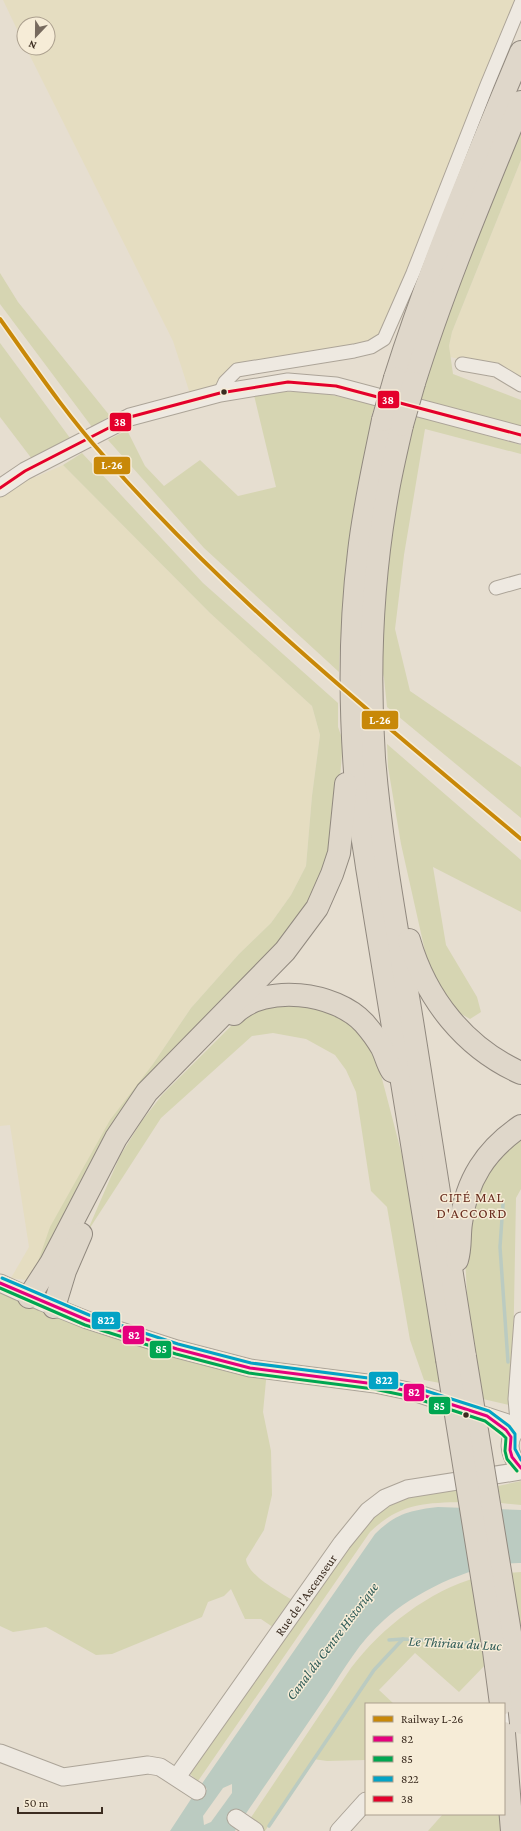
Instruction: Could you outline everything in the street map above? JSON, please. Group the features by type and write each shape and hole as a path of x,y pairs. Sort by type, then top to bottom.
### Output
{"highway":[{"path":"521,52 414,316 404,380 393,423 368,487 359,552 354,606 352,739 357,799 402,1087 513,1651 521,1723"},
{"path":"404,380 433,321 456,260 521,102"},
{"path":"393,423 388,489 378,554 373,612 372,667 374,756 378,801 395,915 452,1278 456,1358 500,1703"},
{"path":"29,1297 51,1263 116,1138 147,1092 285,951 303,930 317,908 332,874 339,852 347,767 352,739"},
{"path":"395,915 408,936 413,954 427,986 443,1012 461,1033 480,1048 501,1063 521,1073"},
{"path":"54,1308 65,1271 90,1212 124,1143 154,1098 238,1011 259,999 278,995 310,997 334,1004 362,1022 374,1035 383,1049 386,1062 402,1087"},
{"path":"452,1278 459,1252 461,1223 466,1196 475,1174 490,1152 506,1136 521,1126"},
{"path":"505,1740 512,1831"}],"street":[{"path":"220,393 225,382 237,370 354,352 371,347 384,339 413,273 521,3"},
{"path":"462,364 496,370 521,385"},
{"path":"0,488 25,472 118,423 152,410 220,393 288,382 309,382 336,386 521,435"},
{"path":"496,588 521,581"},
{"path":"0,1282 54,1308 143,1339 223,1361 267,1370 375,1384 400,1389 487,1416 506,1430 511,1436 517,1431"},
{"path":"521,1319 520,1360 515,1399 517,1431 512,1457 521,1468"},
{"path":"487,1416 508,1413 515,1399"},
{"name":"Rue de l'Ascenseur","path":"480,1477 504,1460 509,1454 517,1431"},
{"name":"Rue de l'Ascenseur","path":"177,1777 338,1549 368,1511 385,1498 407,1489 521,1471"},
{"path":"505,1716 521,1720"},
{"path":"0,1753 63,1777 72,1777 119,1768 148,1765 160,1767 197,1791"},
{"path":"339,1831 365,1802"}],"shaded area":[{"path":"3,0 521,0 384,339 237,370 225,382 192,400 173,341 30,56 56,56 56,16 16,16 16,27"},
{"path":"521,160 521,381 490,365 450,357 449,346 452,332"},
{"path":"63,465 210,613 312,706 320,735 312,796 306,866 291,895 271,923 239,954 191,1008 153,1064 33,1276 25,1280 11,1278 29,1247 10,1125 0,1126 0,488 25,471 36,477"}],"green space":[{"path":"521,118 521,160 452,332 449,346 453,374 521,400 521,431 420,403 437,332"},
{"path":"0,273 18,302 110,416 92,427 0,304"},
{"path":"0,343 70,438 32,459 0,417"},
{"path":"252,387 275,392 319,392 375,405 371,417 373,425 347,579 340,641 339,672 204,548 108,440 127,430 145,466 164,486 200,460 238,496 276,487"},
{"path":"417,416 521,445 521,454 425,429 404,555 395,629 410,691 521,767 521,818 387,707 384,678 379,657 381,586 405,438 413,428"},
{"path":"82,453 203,583 338,703 338,727 343,741 334,850 311,907 154,1078 33,1276 50,1227 110,1120 153,1064 191,1008 239,954 271,923 291,895 306,866 312,796 320,735 312,706 210,613 63,465"},
{"path":"387,744 521,860 521,912 433,867 446,945 477,997 481,1012 470,1019 456,1011 429,969 401,844 388,767"},
{"path":"280,1004 310,1006 336,1014 357,1028 375,1052 408,1178 440,1383 424,1380 410,1340 387,1207 371,1191 356,1092 346,1070 335,1055 306,1039 273,1033 252,1036 161,1118 86,1234 120,1156 141,1122 162,1095 240,1017"},
{"path":"521,1135 521,1189 516,1198 513,1361 509,1405 483,1399 476,1356 472,1348 465,1257 466,1218 487,1169"},
{"path":"0,1283 267,1370 263,1412 271,1451 272,1495 264,1530 246,1559 253,1572 260,1578 299,1604 368,1511 460,1480 463,1502 413,1506 392,1515 370,1532 198,1781 188,1770 280,1632 261,1619 245,1619 231,1589 224,1596 208,1602 202,1617 112,1654 96,1655 46,1627 13,1632 0,1626"},
{"path":"521,1481 521,1505 501,1503 498,1486"},
{"path":"521,1572 521,1662 490,1660 459,1692 415,1653 379,1690 393,1703 365,1703 365,1760 327,1761 313,1759 265,1831 255,1831 246,1825 351,1668 377,1638 408,1612 442,1591 478,1577 500,1573"},
{"path":"442,1815 500,1815 501,1831 428,1831"}],"water":[{"name":"Canal du Centre Historique","path":"438,1507 521,1510 521,1563 486,1567 448,1580 397,1609 375,1628 353,1656 245,1815 236,1809 228,1820 237,1827 235,1831 170,1831 193,1796 199,1800 207,1789 201,1785 375,1534 389,1522 404,1514"}],"pier":[{"path":"232,1784 232,1793 211,1822 204,1825 203,1816 223,1788"}],"waterway":[{"path":"503,1204 500,1247 508,1362"},
{"name":"Le Thiriau du Luc","path":"389,1640 403,1639 486,1644"},
{"path":"269,1826 374,1670 403,1639"}],"rail line":[{"name":"L-26","path":"0,319 89,439 151,508 201,558 304,655 521,839"}],"transit line":[{"name":"38","path":"0,488 25,471 130,417 220,393 288,382 336,386 521,435"},
{"name":"822","path":"2,1278 89,1315 178,1344 251,1363 376,1379 414,1387 489,1411 509,1426 515,1434 515,1449 521,1460"},
{"name":"82","path":"0,1283 87,1320 177,1349 250,1368 375,1384 413,1392 487,1416 506,1430 511,1437 510,1450 512,1457 521,1468"},
{"name":"85","path":"0,1288 85,1325 176,1354 249,1373 374,1389 412,1397 485,1421 506,1438 505,1451 507,1459 517,1471"}],"district":[{"name":"CITÉ MAL D'ACCORD","path":"472,1206"}]}
